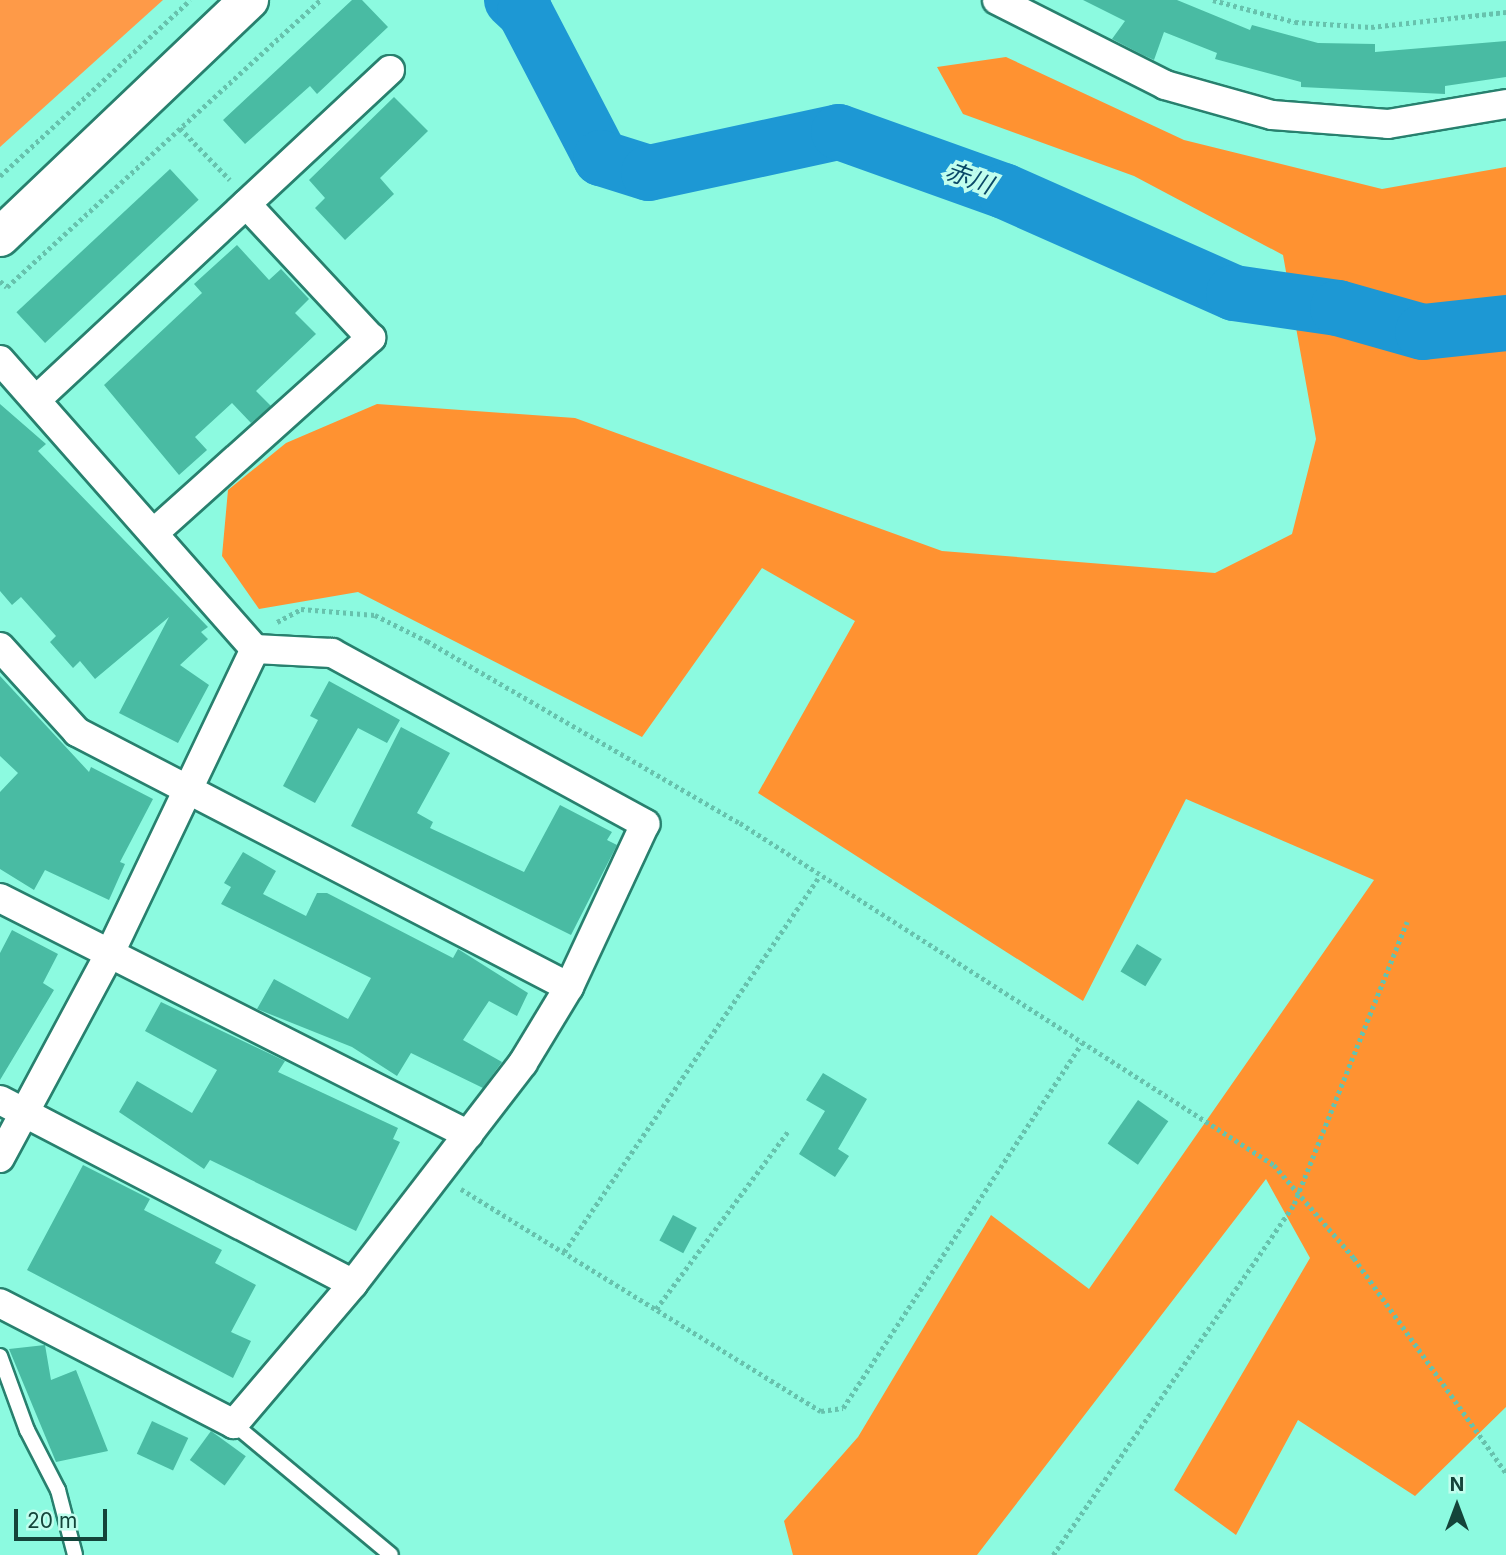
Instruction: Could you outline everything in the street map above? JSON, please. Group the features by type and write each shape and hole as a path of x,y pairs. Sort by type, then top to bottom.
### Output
{"street":[{"path":"0,237 249,0"},
{"path":"997,0 1165,85 1272,115 1388,124 1506,104"},
{"path":"36,400 390,70"},
{"path":"157,530 370,338 248,202"},
{"path":"0,360 157,530 255,649 332,653 645,824 569,987 469,1135 353,1284 234,1424 0,1303"},
{"path":"0,647 77,732 569,987"},
{"path":"0,1158 12,1107 109,955 255,649"},
{"path":"0,898 469,1135"},
{"path":"12,1107 353,1284"}],"lane":[{"path":"0,1356 27,1430 58,1490 75,1555"},
{"path":"234,1424 391,1555"}],"path":[{"path":"0,176 190,0"},
{"path":"0,281 7,287 320,0"},
{"path":"1213,0 1295,22 1371,27 1506,12"},
{"path":"180,128 248,202"},
{"path":"255,649 280,618 300,609 375,615 585,728 1274,1165 1354,1258 1506,1473"},
{"path":"564,1252 820,876"},
{"path":"1053,1555 1298,1194 1407,922"},
{"path":"439,1175 821,1411 843,1408 1082,1042"},
{"path":"656,1309 789,1129"}],"shaded area":[{"path":"0,0 163,0 0,147"},
{"path":"1006,57 1184,140 1382,189 1506,167 1506,1407 1415,1496 1298,1420 1236,1535 1174,1490 1310,1258 1266,1179 977,1555 793,1555 784,1521 858,1437 991,1215 1089,1289 1374,880 1186,799 1083,1001 758,793 855,621 762,568 642,737 358,592 259,609 222,556 228,490 286,443 377,404 575,418 942,551 1215,573 1292,534 1316,439 1283,255 1134,176 963,114 937,67"}],"building":[{"path":"352,0 362,0 388,27 317,94 310,86 245,144 223,120"},
{"path":"1083,0 1177,0 1250,30 1252,25 1318,43 1375,44 1375,52 1506,41 1506,77 1445,86 1445,94 1301,87 1301,82 1215,59 1217,53 1164,32 1154,60 1112,39 1125,21"},
{"path":"394,97 428,131 380,178 394,194 345,240 315,208 325,198 309,180"},
{"path":"170,169 199,200 45,343 16,312"},
{"path":"237,245 269,280 281,269 309,299 295,313 316,334 256,391 271,406 251,423 232,403 195,437 207,450 179,475 104,385 202,293 194,284"},
{"path":"0,404 46,444 38,451 208,627 201,632 208,639 180,665 209,685 178,743 119,713 169,617 95,679 80,661 73,668 50,642 56,636 21,597 12,605 0,591"},
{"path":"0,676 89,772 91,767 153,799 120,862 125,864 109,900 45,870 34,890 0,869 0,792 18,773 0,756"},
{"path":"329,681 400,720 387,743 358,728 315,803 283,786 318,720 310,716"},
{"path":"401,727 450,753 417,813 433,822 430,828 524,872 560,805 612,832 607,840 617,845 571,935 351,826"},
{"path":"243,852 276,871 263,894 306,916 317,893 327,893 453,958 458,949 528,993 517,1016 489,1001 463,1040 502,1062 483,1088 411,1053 397,1076 352,1047 257,1009 274,979 348,1019 371,978 221,904 231,887 224,883"},
{"path":"12,930 58,954 43,983 54,990 0,1080 0,953"},
{"path":"1137,944 1162,959 1145,986 1121,971"},
{"path":"161,1002 285,1061 278,1072 398,1128 393,1139 400,1142 356,1231 210,1160 204,1169 119,1112 137,1081 192,1113 217,1070 145,1031"},
{"path":"823,1073 867,1099 838,1149 849,1156 835,1177 799,1154 825,1111 806,1100"},
{"path":"1138,1100 1168,1121 1138,1165 1108,1143"},
{"path":"83,1165 150,1199 144,1210 222,1250 215,1263 256,1285 231,1332 251,1341 233,1378 27,1270"},
{"path":"673,1215 697,1228 683,1253 659,1241"},
{"path":"45,1345 51,1380 76,1370 108,1451 56,1462 9,1349"},
{"path":"152,1421 188,1438 173,1471 137,1454"},
{"path":"211,1431 246,1456 225,1485 190,1460"}],"waterway":[{"name":"赤川","path":"512,0 525,12 601,158 649,173 839,132 1004,191 1234,293 1338,308 1423,332 1506,323"}]}
